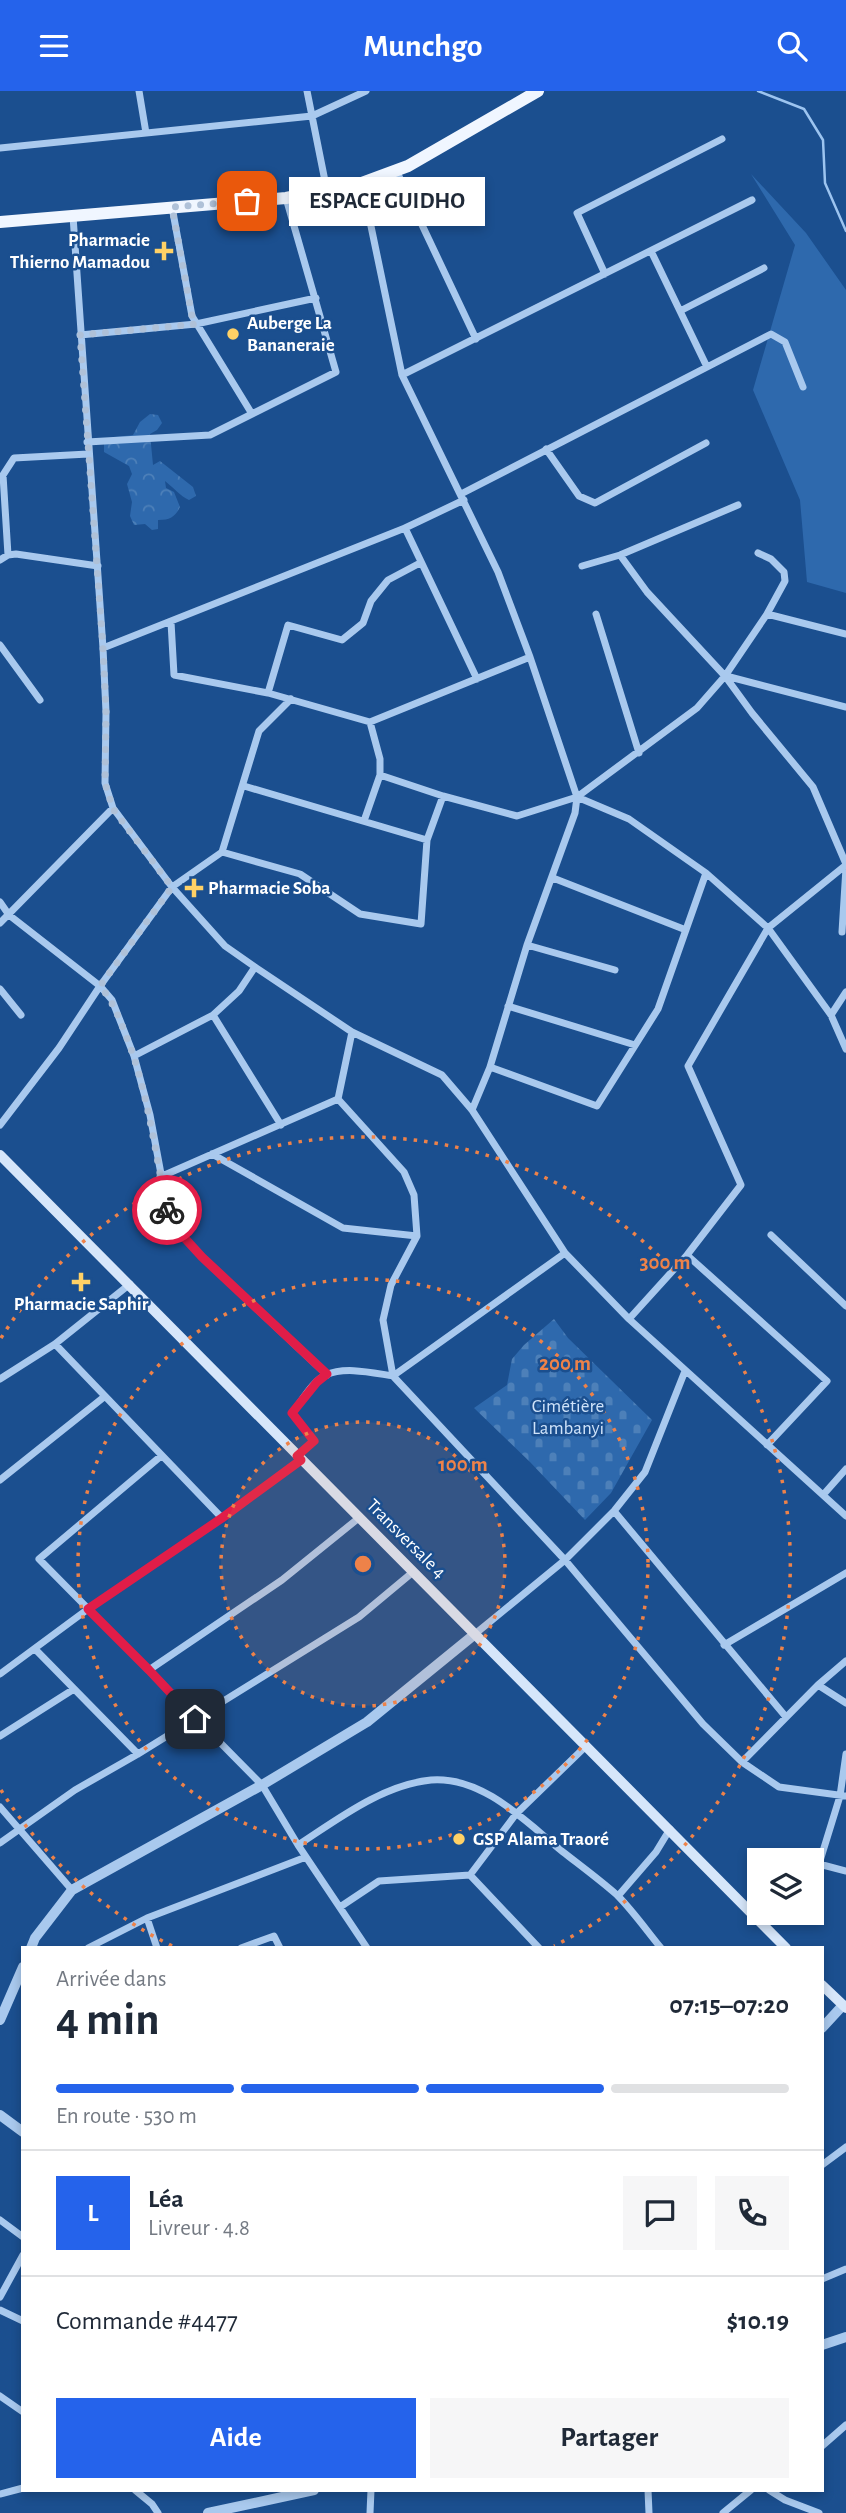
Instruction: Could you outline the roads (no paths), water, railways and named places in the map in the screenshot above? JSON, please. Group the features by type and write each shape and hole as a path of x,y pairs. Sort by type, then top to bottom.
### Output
{"main road":[{"path":"0,222 286,198 362,183 408,166 538,91"},
{"name":"Transversale 4","path":"0,1155 586,1747 747,1903"},
{"name":"Transversale 4","path":"767,1925 784,1946"},
{"path":"824,1987 845,2005"}],"street":[{"path":"139,91 146,133"},
{"path":"307,91 327,191"},
{"path":"0,148 312,116 366,91"},
{"path":"605,274 577,213 722,139"},
{"path":"396,170 476,339"},
{"path":"362,183 402,375 498,572 577,797 575,813 527,945 490,1067 472,1110"},
{"path":"88,442 210,435 336,372 286,198"},
{"path":"402,375 752,200"},
{"path":"172,207 192,316 252,414"},
{"path":"73,216 103,648 105,783 113,809 172,887 225,946 352,1032 442,1075 472,1110 565,1253 629,1319 846,1516"},
{"path":"651,251 706,367"},
{"path":"680,311 764,268"},
{"path":"80,335 196,324 316,297"},
{"path":"103,648 405,528 546,449 771,334 785,342 803,387"},
{"path":"546,449 579,495 595,503 706,443"},
{"path":"8,555 3,475 14,458 88,454"},
{"path":"582,566 620,555 738,505"},
{"path":"405,528 477,679"},
{"path":"380,775 517,816 577,797 698,708 725,676 767,614 785,581 784,572 771,559 758,552"},
{"path":"0,560 16,554 98,566"},
{"path":"620,555 647,592 725,676 813,787 846,866 842,932"},
{"path":"268,693 288,625 342,639 363,623 371,601 388,580 420,563"},
{"path":"596,614 639,753"},
{"path":"767,614 846,634"},
{"path":"171,622 174,675 268,693 370,722 530,657"},
{"path":"0,647 40,700"},
{"path":"725,676 846,706"},
{"path":"0,1125 59,1048 172,887 222,852 259,731 291,699"},
{"path":"364,821 380,775 380,759 370,722"},
{"path":"243,786 427,840"},
{"path":"222,852 300,874 360,914 421,923 427,840 443,796"},
{"path":"577,797 629,819 706,873 768,928 831,1015 846,1049"},
{"path":"0,923 113,809"},
{"path":"629,1319 687,1255 741,1185 688,1066 768,928 846,866"},
{"path":"490,1067 597,1106 658,1009 706,873"},
{"path":"553,878 686,930"},
{"path":"0,902 9,915 100,986 112,1000 134,1056 150,1115 170,1222 202,1257 327,1374"},
{"path":"527,945 615,970"},
{"path":"134,1056 214,1015 239,991 255,967"},
{"path":"0,989 20,1015"},
{"path":"831,1015 846,992"},
{"path":"508,1006 635,1045"},
{"path":"214,1015 281,1125"},
{"path":"338,1099 352,1032"},
{"path":"160,1177 338,1099"},
{"path":"338,1099 404,1172 414,1195 417,1236 391,1285 383,1319 393,1376 565,1560 703,1724 742,1762 779,1787 843,1796"},
{"path":"212,1154 343,1228 417,1236"},
{"path":"771,1235 846,1306"},
{"path":"0,1674 88,1609 222,1518 299,1458 314,1441 292,1413 327,1374 359,1370 393,1376 565,1253"},
{"path":"687,1255 827,1381 767,1445"},
{"path":"0,1379 55,1344 130,1284"},
{"path":"55,1344 222,1518"},
{"path":"32,1946 72,1890 262,1785 367,1722 565,1560 614,1511 645,1472 685,1371"},
{"path":"0,1480 104,1397"},
{"path":"161,1456 39,1559 262,1785 298,1845 366,1946"},
{"path":"823,1495 846,1469"},
{"path":"614,1511 786,1717"},
{"path":"149,1670 282,1580 360,1517"},
{"path":"0,1843 75,1790 359,1617 414,1572"},
{"path":"724,1645 846,1573"},
{"path":"35,1649 138,1754"},
{"path":"742,1762 818,1685 846,1661"},
{"path":"818,1685 846,1703"},
{"path":"0,1737 74,1689"},
{"path":"340,1907 379,1881 470,1875 516,1814 586,1747"},
{"path":"824,1852 843,1796 846,1754"},
{"path":"298,1845 359,1806 404,1786 432,1780 459,1782 488,1794 516,1814 618,1896 660,1946"},
{"path":"0,1807 72,1890"},
{"path":"618,1896 656,1852 670,1829"},
{"path":"92,1946 147,1919 306,1857"},
{"path":"824,1865 846,1871"},
{"path":"470,1875 537,1946"},
{"path":"147,1919 156,1946"},
{"path":"246,1946 274,1936 279,1946"},
{"path":"0,2020 21,1972"},
{"path":"824,2026 845,2005"},
{"path":"0,2115 21,2131"},
{"path":"824,2164 846,2147"},
{"path":"0,2220 21,2236"},
{"path":"0,2297 21,2259"},
{"path":"824,2278 846,2269"},
{"path":"0,2310 21,2321"},
{"path":"824,2344 846,2337"},
{"path":"0,2396 21,2411"},
{"path":"824,2444 846,2425"},
{"path":"0,2494 21,2489"},
{"path":"137,2492 158,2513"},
{"path":"370,2513 372,2492"},
{"path":"648,2492 649,2513"},
{"path":"723,2513 749,2492"},
{"path":"772,2492 819,2513"},
{"path":"208,2513 287,2493"}],"waterway":[{"path":"758,91 804,109 823,140 825,183 846,231"}],"place":[{"name":"ESPACE GUIDHO","path":"247,201"},
{"name":"Pharmacie Thierno Mamadou","path":"164,251"},
{"name":"Auberge La Bananeraie","path":"233,334"},
{"name":"Pharmacie Soba","path":"194,888"},
{"name":"Pharmacie Saphir","path":"81,1282"},
{"name":"GSP Alama Traoré","path":"459,1839"}],"park label":[{"name":"Cimétière Lambanyi","path":"568,1417"}]}
